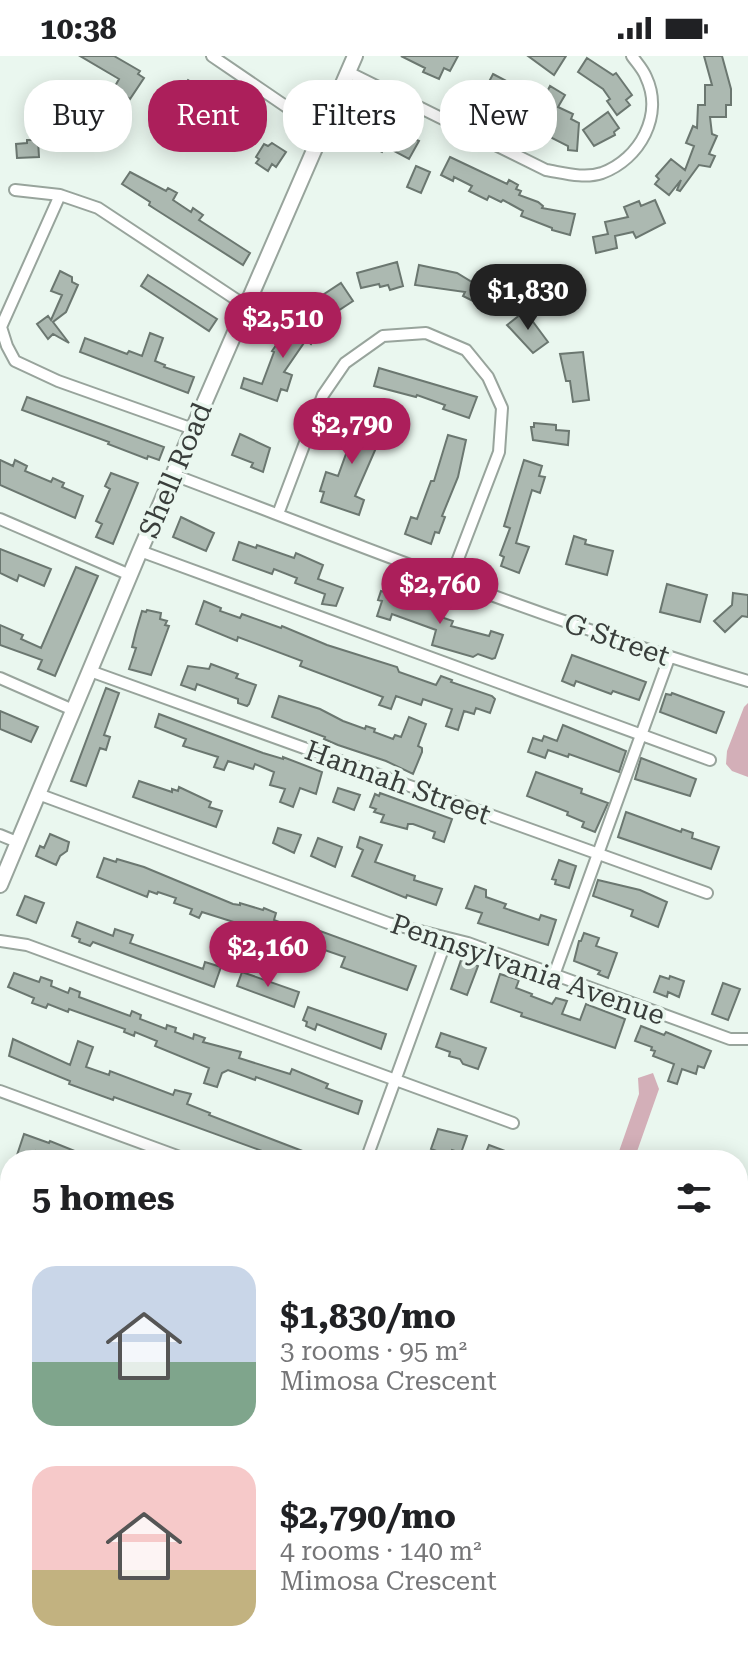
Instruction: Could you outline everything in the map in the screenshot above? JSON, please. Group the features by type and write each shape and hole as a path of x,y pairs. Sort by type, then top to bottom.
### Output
{"street":[{"path":"212,56 283,104"},
{"name":"Shell Road","path":"344,80 355,56"},
{"path":"348,72 546,170 574,175 600,174 636,151 647,134 651,96 646,77 632,56"},
{"name":"Shell Road","path":"0,885 313,152"},
{"path":"15,190 60,195 98,208 246,306"},
{"path":"60,195 1,327 15,361 58,381 193,429"},
{"path":"278,514 323,395 345,363 383,336 426,333 466,350 488,377 502,408 499,452 450,580"},
{"name":"G Street","path":"174,475 450,580 669,658 748,681"},
{"path":"0,519 130,575"},
{"path":"140,551 710,760"},
{"path":"554,975 669,658"},
{"name":"Hannah Street","path":"90,671 707,893"},
{"path":"0,678 73,710"},
{"name":"Pennsylvania Avenue","path":"38,794 388,923 447,938 730,1039 748,1039"},
{"path":"0,835 17,842"},
{"path":"370,1150 447,938"},
{"path":"0,941 27,945 513,1123"},
{"path":"0,1091 161,1150"}],"shaded area":[{"path":"748,703 748,777 732,771 726,764 727,751"},
{"path":"653,1073 659,1089 638,1150 619,1150 639,1094 638,1078"}],"building":[{"path":"80,56 114,56 140,71 138,74 144,78 132,96 132,80 119,79"},
{"path":"401,56 458,56 450,71 444,68 439,79"},
{"path":"528,56 566,56 554,75"},
{"path":"704,56 722,56 731,89 731,105 726,105 726,117 710,117 712,134 717,136 709,154 715,156 710,167 699,165 680,191 677,190 681,180 669,195 655,184 659,179 656,176 671,159 685,170 694,146 686,143 693,126 697,128 698,105 705,105 705,85 712,85"},
{"path":"587,58 613,75 616,73 632,95 626,100 630,105 617,115 603,89 578,72"},
{"path":"493,74 504,80 490,80"},
{"path":"557,90 565,95 558,107 573,114 571,119 579,123 577,151 568,150 568,146 557,140"},
{"path":"608,112 619,128 615,135 594,146 583,130"},
{"path":"24,143 24,152 39,152 39,157 17,158 16,144"},
{"path":"272,143 286,152 276,167 272,164 268,171 256,163 259,159 256,157 259,152 267,152"},
{"path":"396,152 413,152 409,159"},
{"path":"450,157 507,184 509,180 518,185 519,195 538,202 542,208 575,214 570,235 521,216 523,211 503,200 501,202 489,196 487,200 469,191 472,186 454,177 453,181 441,175"},
{"path":"416,166 430,172 421,193 407,187"},
{"path":"130,172 166,191 168,188 177,193 173,200 191,212 193,208 203,215 199,220 250,253 243,265 149,205 150,202 122,184"},
{"path":"655,200 665,223 636,238 633,232 615,236 617,248 596,253 593,237 608,234 605,222 628,217 624,207 639,201 641,206"},
{"path":"397,262 403,286 390,290 388,285 380,287 379,284 361,288 357,273"},
{"path":"419,265 457,273 477,285 491,290 493,286 505,292 502,298 506,300 501,311 463,296 465,292 415,285"},
{"path":"60,271 72,277 72,282 78,285 66,312 53,322 69,343 53,334 48,339 37,324 48,316 51,320 62,295 51,291"},
{"path":"148,275 217,319 209,331 141,286"},
{"path":"341,283 353,301 321,322 309,304"},
{"path":"525,311 548,342 533,353 507,325"},
{"path":"297,315 320,331 311,344 306,340 284,372 292,375 287,391 281,389 277,401 241,388 244,378 262,384 272,351"},
{"path":"150,333 163,338 155,361 194,377 188,393 80,352 85,338 127,354 129,351 142,356"},
{"path":"583,352 589,400 573,402 570,381 566,381 560,354"},
{"path":"379,368 477,397 469,418 417,395 374,386"},
{"path":"27,397 164,447 159,460 148,456 147,459 22,410"},
{"path":"362,407 381,414 369,445 376,448 355,496 364,500 359,515 321,502 324,492 320,491 326,472 338,476 347,451 344,450"},
{"path":"534,423 556,425 556,430 569,431 568,445 533,440 531,427"},
{"path":"240,434 270,448 263,472 251,467 253,463 232,455"},
{"path":"448,435 466,440 458,477 442,516 445,517 431,544 405,534 411,517 417,519 431,481 434,481"},
{"path":"0,460 13,466 15,460 27,466 25,471 51,482 53,478 64,483 62,487 83,496 75,518 0,485"},
{"path":"524,460 542,466 539,476 545,477 540,493 532,490 516,543 529,547 519,573 501,566 504,557 500,555 510,528 504,526"},
{"path":"111,473 138,483 113,544 96,537 102,524 96,521 110,489 105,486"},
{"path":"181,517 214,533 206,551 173,537"},
{"path":"574,536 586,540 585,544 613,551 607,575 566,564"},
{"path":"239,542 294,558 296,553 323,565 318,579 343,588 336,606 322,604 325,594 295,583 297,578 274,569 272,574 233,560"},
{"path":"0,549 51,569 44,586 19,575 17,581 0,573"},
{"path":"76,567 98,576 55,676 38,669 42,660 0,645 0,625 23,635 21,639 41,648"},
{"path":"667,584 707,595 700,622 660,612"},
{"path":"381,591 413,600 414,597 441,607 438,616 453,621 451,626 489,636 491,631 503,635 495,658 478,654 473,657 432,645 436,630 392,614 390,620 377,616 382,601 378,600"},
{"path":"733,593 748,595 748,617 742,616 725,632 714,621 732,605"},
{"path":"204,601 221,608 220,611 282,626 327,645 397,667 399,672 436,685 441,676 452,680 492,696 495,699 490,713 476,708 474,714 464,711 458,730 446,726 452,709 423,699 421,705 396,696 391,709 379,705 383,697 300,666 302,661 238,637 237,641 196,624"},
{"path":"142,611 161,613 160,619 167,621 165,625 169,626 151,675 129,669"},
{"path":"572,655 646,682 639,700 576,681 574,686 562,681"},
{"path":"211,664 256,685 247,706 238,703 238,699 197,684 195,690 181,685 188,666 209,669"},
{"path":"106,688 119,693 104,735 110,737 106,750 100,748 86,786 71,781"},
{"path":"672,693 724,712 716,733 660,712 666,694"},
{"path":"279,696 320,709 365,729 366,726 375,729 374,732 393,739 395,735 401,737 409,717 426,724 418,746 422,752 413,774 272,717"},
{"path":"0,711 38,727 31,742 0,729"},
{"path":"159,714 322,772 316,794 300,788 293,807 280,802 285,789 270,785 274,772 255,764 253,769 228,761 224,770 214,767 218,757 183,746 186,739 155,727"},
{"path":"563,725 626,751 619,772 569,754 568,757 548,750 545,758 528,752 533,738 542,741 544,736 557,741"},
{"path":"641,758 696,779 690,796 635,779"},
{"path":"536,772 582,789 581,793 608,803 595,832 582,827 584,822 567,815 568,812 527,796"},
{"path":"139,781 172,792 172,789 178,791 179,787 211,802 209,807 222,811 216,827 133,797"},
{"path":"338,788 360,795 354,810 333,802"},
{"path":"380,793 452,819 444,842 433,838 435,832 413,824 408,824 407,829 381,822 384,815 370,807 375,794 379,796"},
{"path":"626,812 681,832 682,829 693,833 692,838 719,847 711,869 618,837"},
{"path":"278,828 301,835 294,853 273,843"},
{"path":"50,834 69,842 67,851 60,856 56,865 36,856 40,846 44,848"},
{"path":"360,837 382,845 375,862 442,889 436,905 407,895 406,898 352,876 363,850 357,847"},
{"path":"318,838 342,847 335,867 311,856"},
{"path":"104,858 144,867 233,904 264,908 276,913 274,920 310,934 312,928 416,966 407,990 341,967 345,957 316,947 298,944 295,952 279,946 276,957 259,952 263,939 254,936 256,929 202,912 199,918 190,914 192,909 174,903 176,898 149,891 147,897 97,877"},
{"path":"559,860 576,866 569,888 555,884 556,880 552,879"},
{"path":"598,880 640,890 667,902 658,927 631,916 633,910 593,896"},
{"path":"475,886 486,890 486,897 506,904 504,908 539,920 541,915 556,920 548,945 478,923 482,913 466,908"},
{"path":"25,896 44,903 36,923 17,915"},
{"path":"77,922 113,936 115,929 133,935 130,943 203,969 205,962 221,967 214,987 93,942 90,946 79,942 80,939 72,936"},
{"path":"584,933 599,938 596,946 617,953 608,978 598,974 600,971 574,961"},
{"path":"461,960 478,966 467,995 451,989"},
{"path":"242,972 299,992 294,1007 237,986"},
{"path":"14,973 39,982 41,977 52,981 51,986 68,993 70,988 80,992 79,997 130,1016 132,1011 141,1015 140,1019 166,1029 167,1025 176,1028 175,1032 193,1039 194,1034 205,1038 203,1042 241,1052 239,1058 290,1074 292,1069 328,1084 326,1088 362,1101 358,1114 228,1070 222,1073 217,1087 204,1083 209,1068 155,1046 157,1041 135,1032 134,1036 124,1032 125,1029 69,1009 68,1012 48,1004 46,1008 32,1003 34,998 8,987"},
{"path":"500,974 519,980 516,988 531,996 552,1004 556,998 567,1001 562,1014 580,1020 586,1004 625,1019 615,1048 521,1016 522,1013 491,1002"},
{"path":"660,976 684,981 679,997 668,992 667,997 654,992"},
{"path":"723,983 740,989 728,1020 712,1014"},
{"path":"308,1007 386,1034 381,1049 317,1024 315,1030 306,1026 307,1022 303,1020"},
{"path":"641,1026 664,1035 666,1032 711,1051 704,1068 698,1066 696,1074 682,1069 677,1084 668,1081 674,1064 653,1056 655,1051 651,1050 652,1047 635,1041"},
{"path":"441,1033 486,1048 478,1069 463,1064 460,1059 449,1056 450,1052 436,1047"},
{"path":"13,1039 70,1065 78,1041 93,1047 86,1067 109,1075 110,1071 173,1095 175,1090 191,1094 187,1104 300,1150 260,1150 114,1097 113,1100 69,1084 70,1081 9,1056"},
{"path":"438,1129 467,1136 462,1150 431,1149"},
{"path":"24,1134 72,1150 19,1150"}]}
